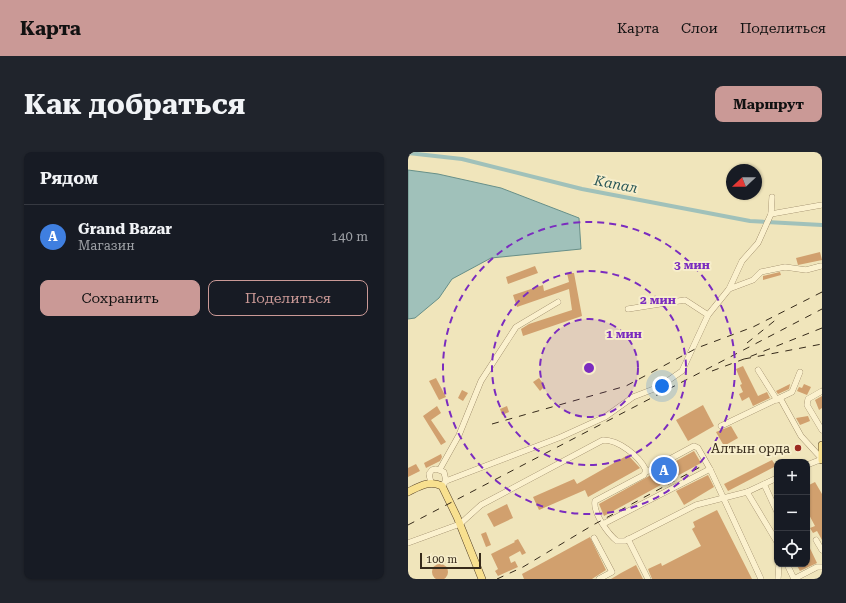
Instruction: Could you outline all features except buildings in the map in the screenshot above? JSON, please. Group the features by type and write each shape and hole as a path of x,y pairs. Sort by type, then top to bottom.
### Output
{"main road":[{"path":"822,445 822,459"},
{"path":"408,492 423,484 444,484 482,579"}],"street":[{"path":"444,484 606,417 633,398 659,387 682,371 708,315 729,289 742,261 758,243 768,224 771,214 772,197"},
{"path":"771,214 822,205"},
{"path":"729,289 753,280 761,272 785,266 806,270 821,266"},
{"path":"628,309 685,300 708,315"},
{"path":"440,469 459,434 480,381 516,327 558,302"},
{"path":"758,370 801,436 822,459 810,464"},
{"path":"721,426 794,391 800,372"},
{"path":"822,391 808,399 807,405 822,430"},
{"path":"408,543 460,524 481,505 603,440 612,441 632,452 646,472"},
{"path":"761,579 724,499 710,469 696,446 595,501 595,510 603,524 617,542 628,539 706,501 724,499 747,492 774,479"},
{"path":"440,469 446,476 444,484"},
{"path":"431,483 429,474 432,470 440,469"},
{"path":"603,524 710,469"},
{"path":"764,484 774,506"},
{"path":"747,492 774,537"},
{"path":"594,538 612,572 599,579"},
{"path":"628,539 648,579"},
{"path":"816,540 822,550"},
{"path":"778,579 779,567"},
{"path":"789,567 794,579 817,567 822,567"}],"water":[{"path":"408,170 438,174 501,188 579,218 581,249 491,258 452,279 439,298 415,318 408,319"}],"waterway":[{"name":"Капал","path":"408,153 462,159 582,189 750,221 822,225"}],"railway":[{"path":"492,424 626,386 697,348 753,327 822,292"},
{"path":"408,525 822,309"},
{"path":"747,343 778,318"},
{"path":"822,328 744,359 822,344"},
{"path":"712,371 744,359"},
{"path":"497,579 523,567 593,525 702,466"}],"place":[{"name":"Алтын орда","path":"798,448"},
{"name":"Grand Bazar","path":"664,470"}]}
